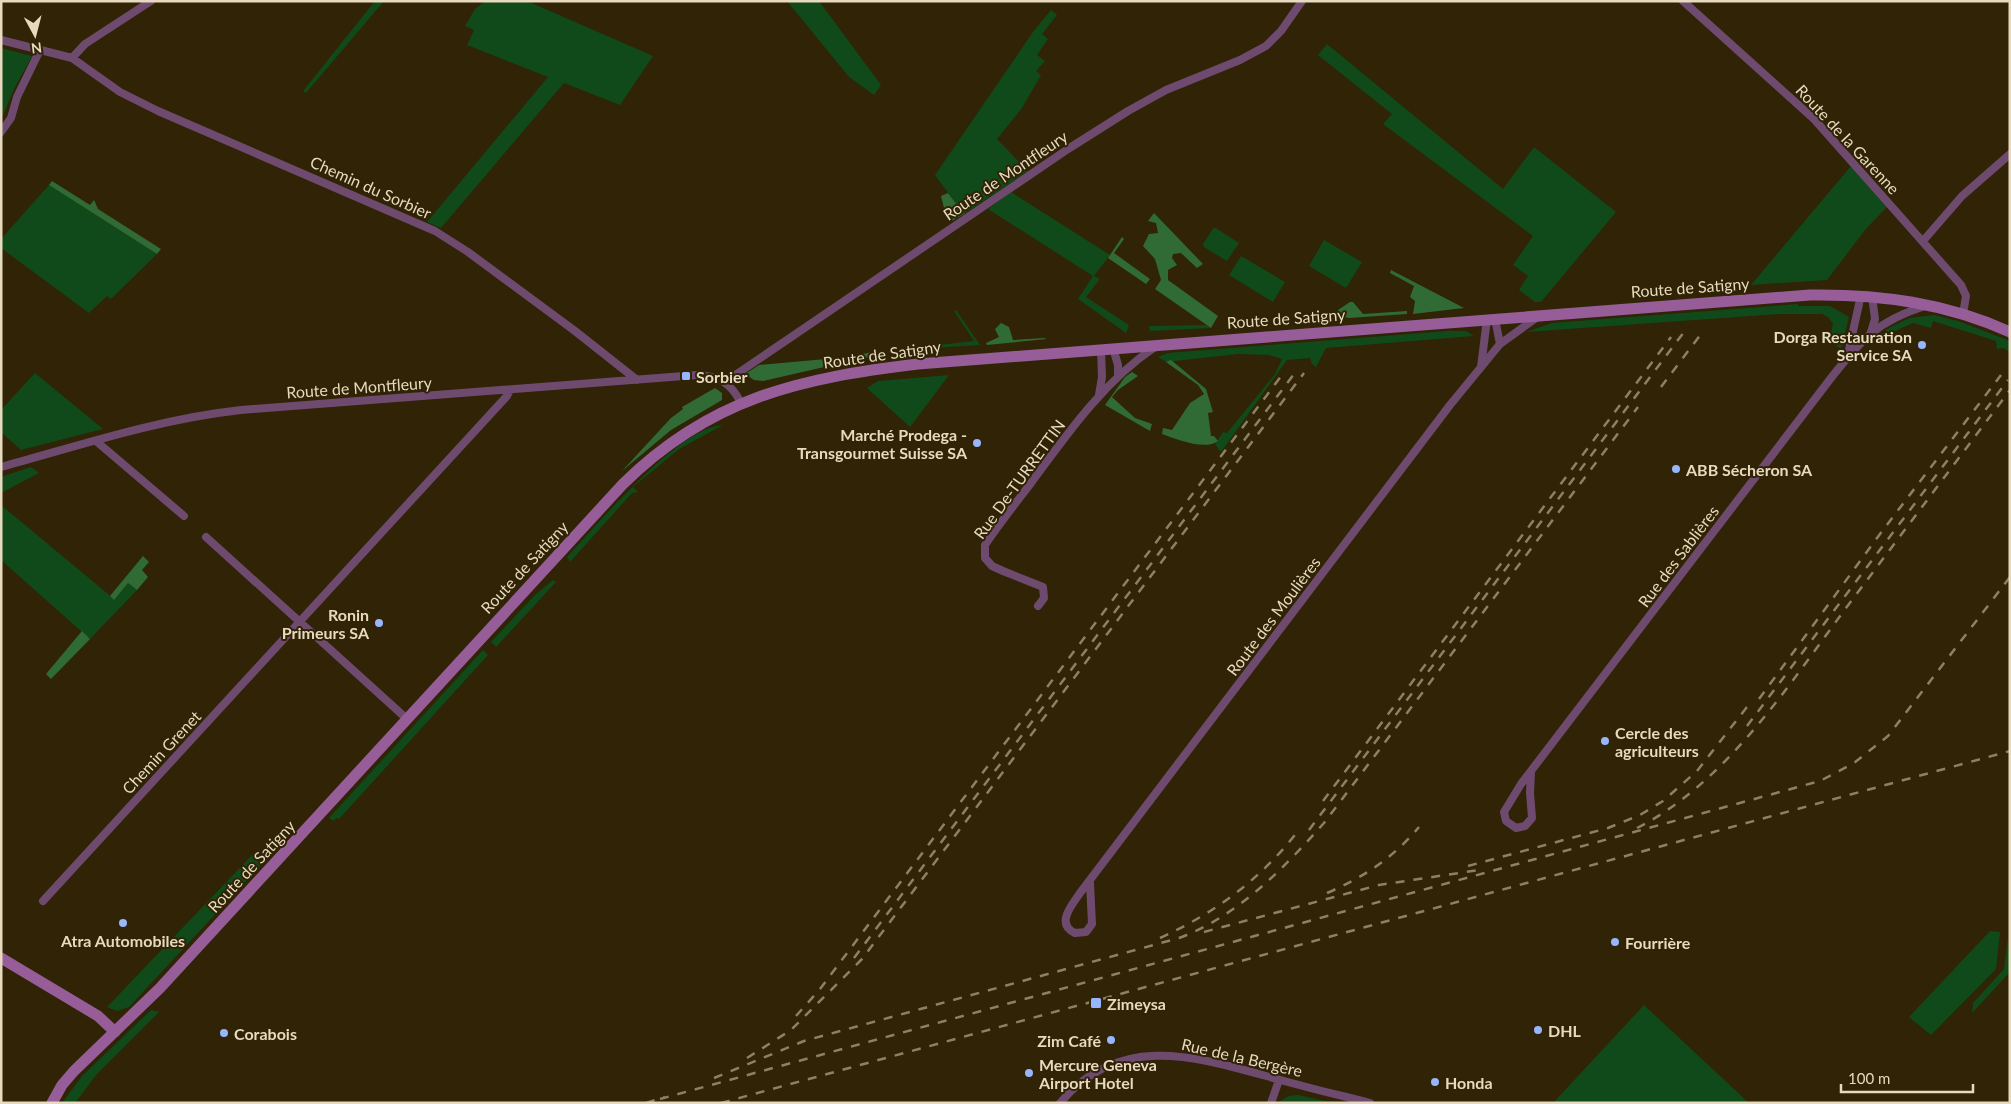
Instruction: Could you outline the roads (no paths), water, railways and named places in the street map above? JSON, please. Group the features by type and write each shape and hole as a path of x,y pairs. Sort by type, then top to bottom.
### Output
{"street":[{"path":"1,40 72,58 85,44 152,1"},
{"name":"Route de Montfleury","path":"1,467 154,424 215,413 697,375 715,377 725,382 1068,149 1128,111 1166,90 1237,62 1266,46 1281,30 1302,1"},
{"name":"Route de la Garenne","path":"1683,1 1809,114 1923,241 1964,291 1966,299 1963,314"},
{"path":"1,132 11,118 17,97 40,50"},
{"name":"Chemin du Sorbier","path":"72,58 120,92 158,111 263,154 435,231 468,252 575,331 637,380"},
{"path":"1923,241 1962,196 1991,168 2010,154"},
{"name":"Route de Satigny","path":"52,1103 58,1090 74,1071 160,988 634,472 679,436 704,420 741,403 800,383 861,371 927,363 1810,294 1866,296 1930,305 1963,314 2010,332"},
{"path":"1866,296 1875,319 1871,332"},
{"name":"Rue des Sablières","path":"1848,356 1866,296"},
{"name":"Rue des Sablières","path":"1531,772 1532,818 1526,826 1516,828 1506,821 1505,809 1531,772 1848,356 1871,332 1902,313 1930,305"},
{"path":"1491,319 1500,344 1526,323 1541,315"},
{"path":"1481,367 1491,319"},
{"name":"Rue De-TURRETTIN","path":"1038,606 1044,598 1042,587 992,566 985,558 985,545 1052,454 1098,397 1118,374 1158,344"},
{"name":"Route des Moulières","path":"1090,883 1092,924 1086,932 1075,933 1067,926 1066,916 1090,883 1450,405 1500,344"},
{"path":"1107,349 1118,365 1118,374"},
{"path":"1098,397 1107,349"},
{"path":"725,382 734,389 741,403"},
{"name":"Chemin Grenet","path":"43,901 507,396 510,390"},
{"path":"96,441 184,516"},
{"path":"206,537 407,719"},
{"path":"1,958 98,1016 115,1032"},
{"name":"Rue de la Bergère","path":"1060,1103 1074,1089 1098,1072 1119,1062 1148,1056 1190,1057 1370,1103"},
{"path":"1271,1103 1279,1080"}],"railway":[{"path":"1661,387 1704,330"},
{"path":"1309,830 1684,332"},
{"path":"1323,801 1671,337"},
{"path":"796,1016 820,989 1285,371"},
{"path":"747,1058 791,1030 862,959 1304,373"},
{"path":"854,958 1294,374"},
{"path":"1759,699 1880,534 2001,375"},
{"path":"1747,726 2008,380"},
{"path":"1637,828 1669,809 1699,786 1753,730 1778,700 2010,390"},
{"path":"714,1078 804,1041 1179,938 1200,929 1240,904 1276,874 1324,823 1638,407"},
{"path":"660,1099 1820,781 1854,763 1888,736 2010,577"},
{"path":"1468,866 1608,828 1640,815 1663,801 1697,771 1747,707"},
{"path":"721,1103 2010,751"},
{"path":"1327,893 1377,866 1399,848 1419,827"},
{"path":"1160,938 1200,917 1236,893 1269,864 1298,831"},
{"path":"1204,932 1379,885 1479,870"},
{"path":"646,1103 665,1097"}],"place":[{"name":"Dorga Restauration Service SA","path":"1922,345"},
{"name":"Sorbier","path":"686,376"},
{"name":"Marché Prodega - Transgourmet Suisse SA","path":"977,443"},
{"name":"ABB Sécheron SA","path":"1676,469"},
{"name":"Ronin Primeurs SA","path":"379,623"},
{"name":"Cercle des agriculteurs","path":"1605,741"},
{"name":"Atra Automobiles","path":"123,923"},
{"name":"Fourrière","path":"1615,942"},
{"name":"Zimeysa","path":"1096,1003"},
{"name":"DHL","path":"1538,1030"},
{"name":"Corabois","path":"224,1033"},
{"name":"Zim Café","path":"1111,1040"},
{"name":"Mercure Geneva Airport Hotel","path":"1029,1073"},
{"name":"Honda","path":"1435,1082"}]}
